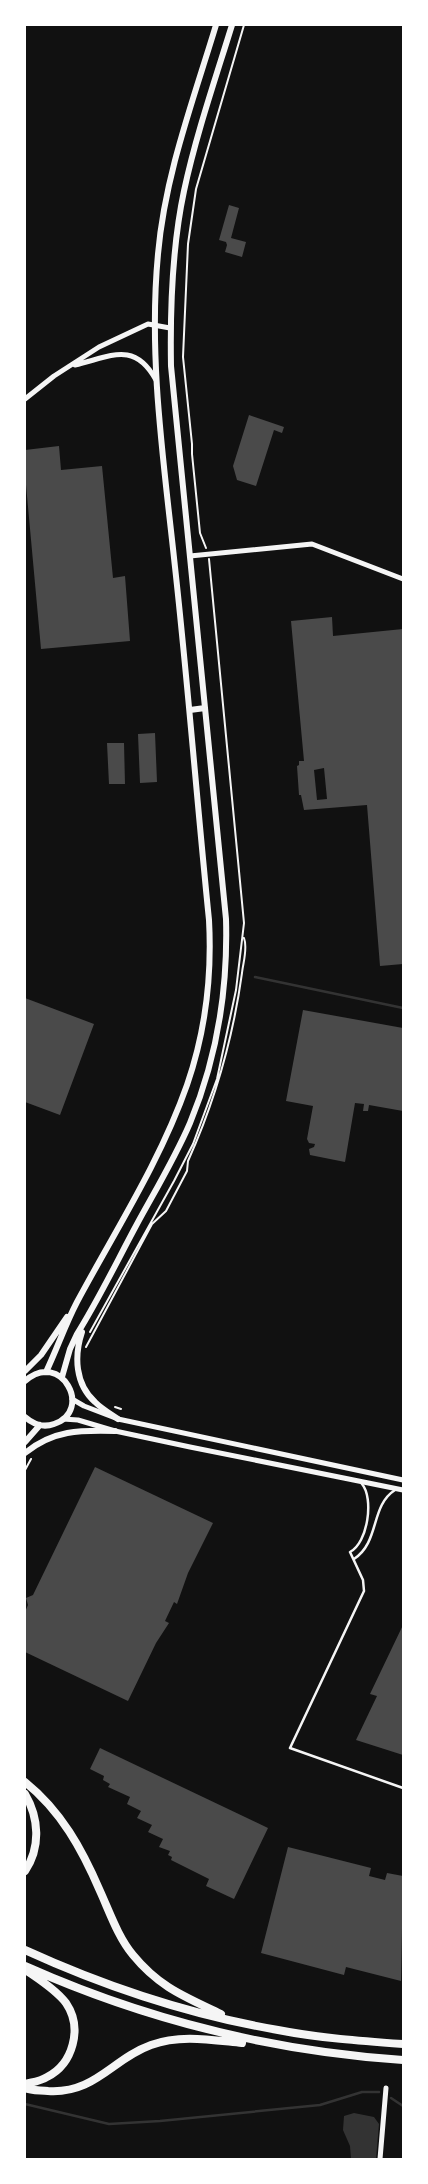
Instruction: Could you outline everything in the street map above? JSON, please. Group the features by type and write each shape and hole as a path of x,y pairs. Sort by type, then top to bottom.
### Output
{"main road":[{"path":"25,1782 45,1799 57,1813 79,1845 113,1921 132,1954 158,1980 181,1996 237,2022"},
{"path":"25,1794 33,1812 36,1837 32,1858 25,1871"},
{"path":"25,1950 69,1970 127,1991 237,2022 279,2030 403,2044"},
{"path":"25,1968 89,1994 148,2014 227,2035 281,2046"},
{"path":"25,1968 66,2003 73,2019 75,2033 69,2055 60,2068 48,2077 25,2084"},
{"path":"25,2088 54,2091 88,2084 100,2078 133,2053 152,2045 172,2040 200,2039 281,2046 403,2060"}],"street":[{"path":"46,1372 76,1304 166,1137 188,1083 201,1034 208,982 210,937 190,710 156,380 153,324 158,254 168,188 180,140 216,25"},
{"path":"62,1377 70,1349 182,1139 203,1087 215,1046 226,965 226,918 171,366 170,328 184,192 195,145 232,25"},
{"path":"25,399 54,376 99,347 143,326 153,324 170,328"},
{"path":"72,366 117,353 125,353 142,361 156,380"},
{"path":"190,556 312,544 403,579"},
{"path":"190,710 205,708"},
{"path":"25,1371 41,1355 76,1304"},
{"path":"85,1321 77,1349 78,1371 94,1402 118,1419"},
{"path":"25,1381 31,1376 46,1372 62,1377 70,1387 72,1399 68,1413 56,1424 40,1425 25,1417"},
{"path":"72,1399 84,1406 118,1419 403,1480"},
{"path":"63,1419 78,1420 115,1431 362,1484 403,1490"},
{"path":"25,1442 40,1425"},
{"path":"25,1453 55,1435 79,1430 115,1431"},
{"path":"380,2159 386,2088"}],"lane":[{"path":"362,1484 368,1493 368,1512 361,1540 354,1550 350,1552 363,1580 362,1598 290,1748 403,1788"},
{"path":"354,1559 368,1545 384,1500 396,1489"}],"path":[{"path":"206,550 200,533 184,378 186,263 196,189 244,25"},
{"path":"82,1352 84,1344 174,1182 193,1144 217,1079 236,990 244,923 209,560"},
{"path":"112,1406 121,1410"},
{"path":"25,1470 34,1454"}],"shaded area":[{"path":"354,2113 374,2117 379,2124 376,2159 351,2159 350,2146 343,2130 344,2116"}],"building":[{"path":"229,205 239,208 231,238 246,242 242,257 225,252 226,242 219,240"},
{"path":"249,415 284,427 282,433 274,430 256,486 237,480 233,466"},
{"path":"59,446 61,470 102,466 113,578 125,576 130,641 41,649 25,474 25,450"},
{"path":"332,617 333,636 403,629 403,964 380,966 367,805 304,810 301,795 299,795 297,766 299,761 304,761 291,621","holes":["324,768 327,799 317,800 314,770"]},
{"path":"155,733 157,782 140,783 138,734"},
{"path":"107,743 124,743 125,784 109,784"},
{"path":"25,998 94,1024 60,1115 25,1102"},
{"path":"303,1010 403,1028 403,1111 369,1105 368,1111 363,1111 364,1104 355,1103 345,1162 310,1155 309,1149 314,1147 315,1144 309,1143 307,1139 313,1106 286,1101"},
{"path":"95,1467 213,1523 188,1573 177,1604 174,1602 165,1621 169,1623 156,1643 128,1701 25,1652 25,1612 28,1605 26,1598 33,1595"},
{"path":"403,1625 403,1755 356,1740 377,1696 370,1694"},
{"path":"100,1748 268,1828 234,1899 206,1886 209,1879 171,1860 172,1857 168,1855 170,1851 159,1847 163,1839 148,1832 152,1825 137,1818 141,1811 127,1804 130,1797 108,1787 110,1784 103,1780 104,1776 90,1769"},
{"path":"288,1847 371,1868 369,1876 385,1880 387,1873 403,1876 401,1981 346,1967 344,1975 261,1953"}],"waterway":[{"path":"255,977 403,1008"},
{"path":"25,2104 109,2124 160,2121 320,2105 362,2092 379,2092"},
{"path":"391,2098 403,2106"}]}
